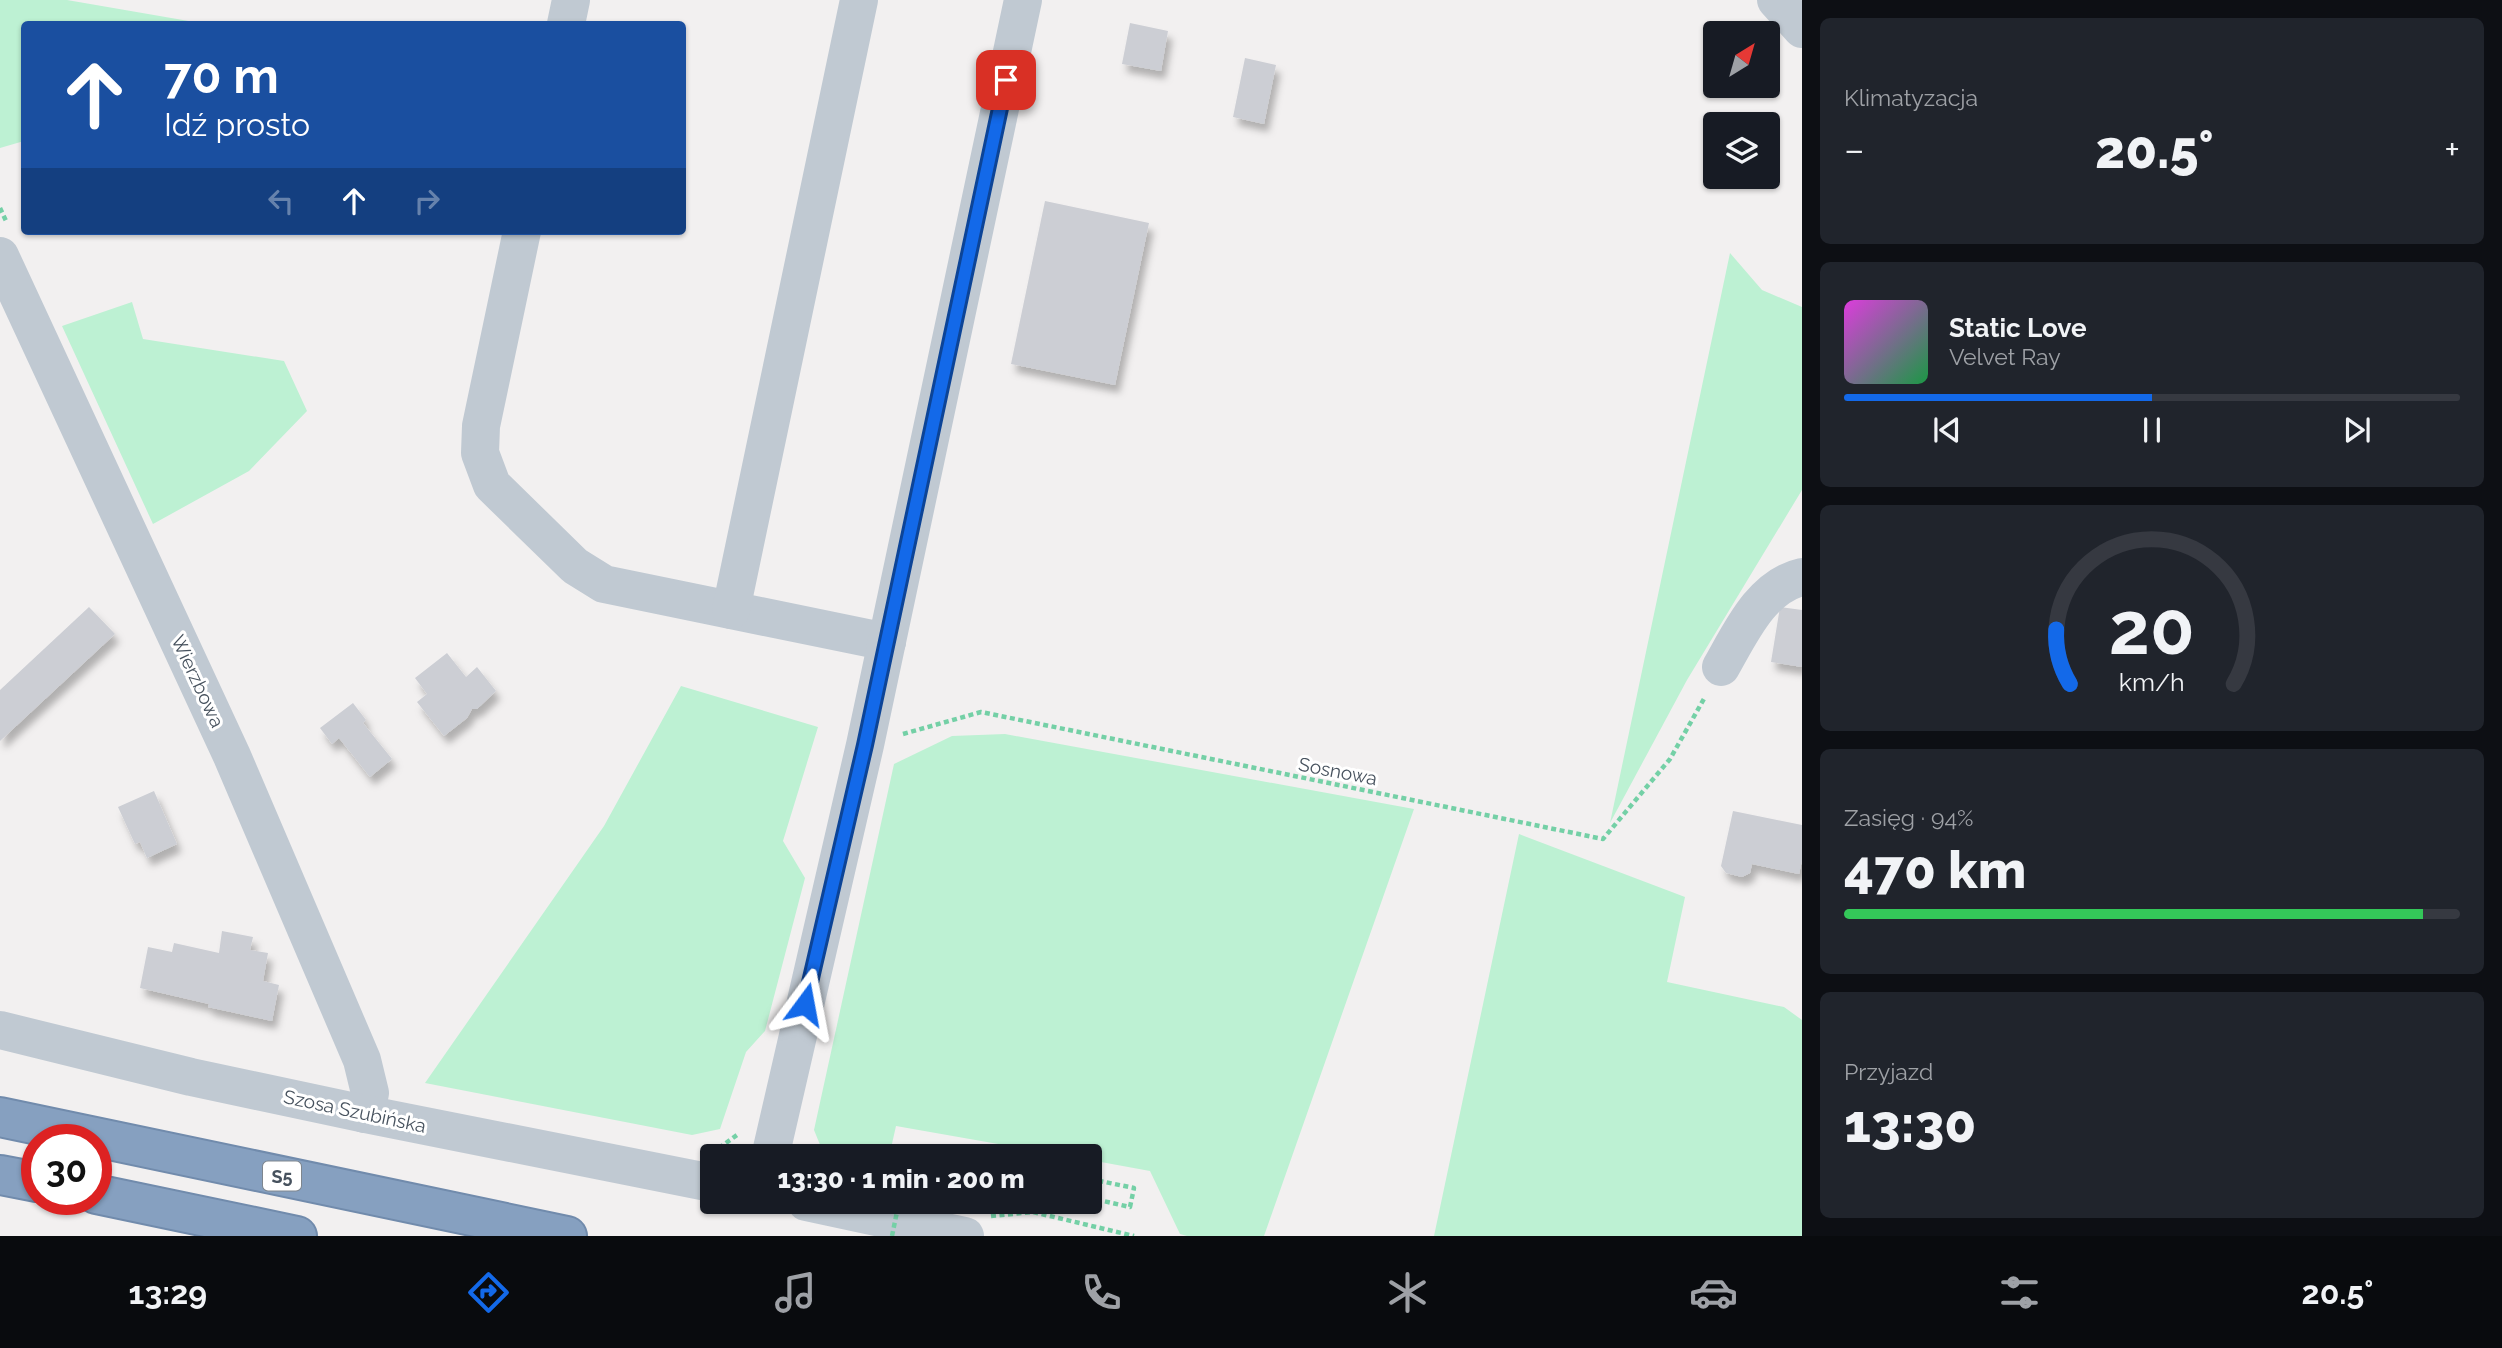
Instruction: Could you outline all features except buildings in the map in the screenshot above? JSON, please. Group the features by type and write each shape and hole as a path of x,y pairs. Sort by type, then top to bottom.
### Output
{"highway":[{"name":"S5","path":"0,1117 566,1236"},
{"path":"0,1175 21,1179"},
{"path":"112,1198 297,1236"}],"street":[{"path":"567,21 571,0"},
{"path":"731,610 859,0"},
{"path":"773,1144 865,745 1023,0"},
{"path":"1776,0 1802,29"},
{"path":"521,235 481,426 480,453 492,485 575,566 604,584 887,642"},
{"name":"Wierzbowa","path":"0,256 232,756 362,1060 370,1093 365,1114"},
{"path":"1721,667 1753,611 1789,580 1802,577"},
{"name":"Szosa Szubińska","path":"0,1030 191,1077 700,1181"},
{"path":"890,1214 974,1226"}],"path":[{"name":"Sosnowa","path":"865,745 981,712 1603,839 1670,759 1721,667"},
{"path":"1102,1181 1134,1188 1130,1207 1102,1201"},
{"path":"974,1226 1033,1212 1135,1236"},
{"path":"892,1236 897,1214"}],"green space":[{"path":"0,0 67,0 189,21 21,21 21,142 0,148"},
{"path":"1730,253 1762,290 1802,307 1802,490 1687,680 1610,823"},
{"path":"132,302 143,339 284,361 307,411 249,471 153,524 62,326"},
{"path":"681,686 818,727 783,841 805,878 765,1031 746,1052 720,1129 692,1135 425,1083 604,826"},
{"path":"1005,734 1414,809 1264,1236 1180,1234 1150,1171 1102,1162 1102,1144 998,1144 896,1126 892,1144 820,1144 814,1130 894,764 952,736"},
{"path":"1519,834 1685,897 1667,982 1784,1007 1802,1020 1802,1236 1434,1236"}],"route":[{"path":"805,1004 865,745 1006,80"}]}
